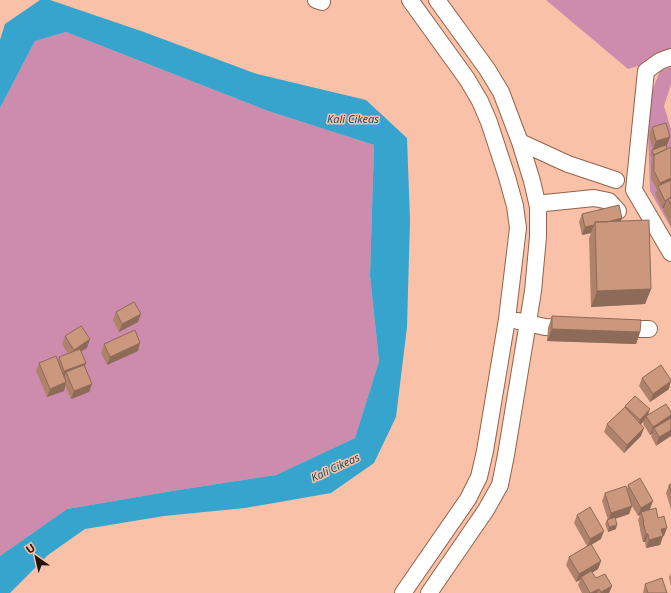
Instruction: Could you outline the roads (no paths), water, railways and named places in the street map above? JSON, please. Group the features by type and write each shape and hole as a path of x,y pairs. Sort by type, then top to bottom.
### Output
{"street":[{"path":"403,593 468,499 479,477 507,319 518,228 507,177 489,122 480,101 467,79 410,0"},
{"path":"429,593 486,510 500,485 533,291 537,245 538,207 520,142 501,92 487,69 437,0"},
{"path":"671,57 660,61 646,71 634,190 671,253"},
{"path":"520,142 568,164 616,180"},
{"path":"538,207 545,203 601,198 609,201 618,211"},
{"path":"507,319 528,322 545,327 585,328"},
{"path":"601,328 649,329"}],"water":[{"name":"Kali Cikeas","path":"40,0 50,0 144,32 257,74 366,100 407,138 410,220 407,327 396,417 374,463 331,493 245,508 164,516 85,529 48,555 10,593 0,593 0,556 67,509 276,475 355,438 379,361 370,276 374,145 268,111 66,32 35,41 0,108 0,40 5,24"}]}
